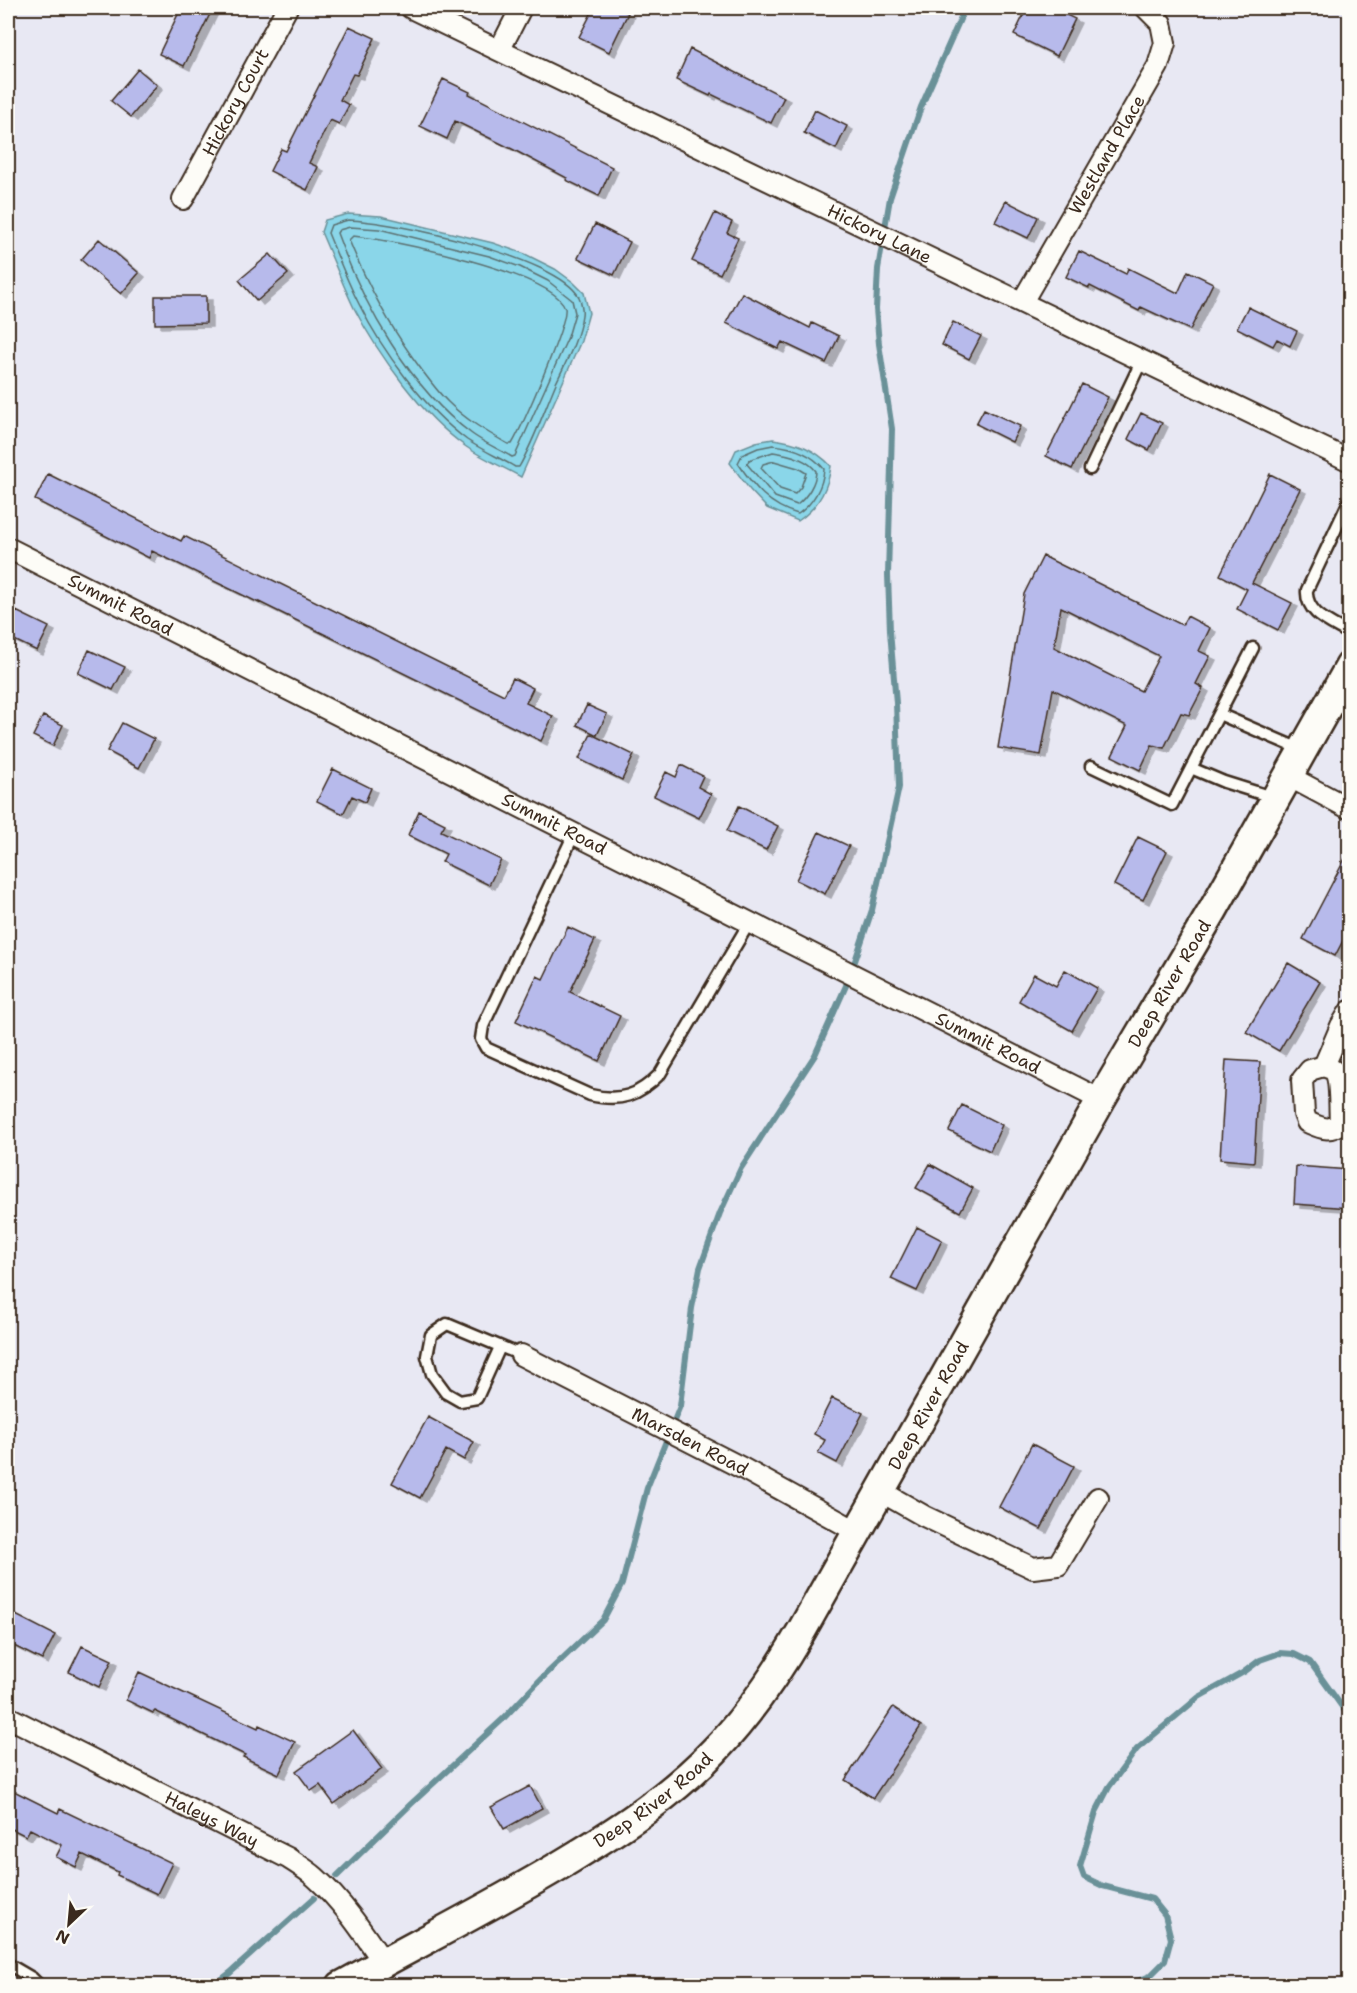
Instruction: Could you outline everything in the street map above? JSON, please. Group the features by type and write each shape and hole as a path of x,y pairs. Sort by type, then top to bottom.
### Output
{"street":[{"name":"Hickory Court","path":"183,199 287,8"},
{"name":"Hickory Lane","path":"411,8 1350,461"},
{"path":"500,50 521,8"},
{"name":"Westland Place","path":"1022,302 1158,66 1165,43 1161,22 1146,8"},
{"name":"Summit Road","path":"8,549 1101,1100"},
{"name":"Deep River Road","path":"341,1986 534,1881 635,1817 688,1776 714,1751 766,1687 782,1664 858,1532 1101,1100 1213,910 1350,666"},
{"path":"1282,787 1350,808"},
{"path":"1324,1066 1350,1011"},
{"name":"Marsden Road","path":"520,1355 742,1468 858,1532"},
{"path":"880,1491 924,1516 1033,1568 1058,1565 1098,1498"},
{"name":"Haleys Way","path":"8,1718 288,1858 314,1877 334,1897 360,1927 383,1962"}],"lane":[{"path":"1090,469 1142,360"},
{"path":"1350,500 1307,590 1306,598 1310,607 1317,614 1350,633"},
{"path":"1091,766 1172,805 1252,648"},
{"path":"1219,714 1302,750"},
{"path":"1191,768 1224,782 1282,787"},
{"path":"574,834 483,1026 481,1039 486,1048 590,1095 620,1098 634,1094 660,1074 748,922"},
{"path":"500,1347 477,1398 460,1401 446,1393 432,1374 427,1356 431,1335 447,1324 520,1355"},
{"path":"8,1964 32,1978 40,1986"}],"water":[{"path":"348,214 381,216 493,243 525,254 555,269 584,293 589,313 581,341 521,477 485,458 449,433 417,401 375,345 354,308 321,232 325,220"},
{"path":"773,439 805,447 819,455 831,466 820,498 798,521 767,508 730,463 736,450 756,442"}],"building":[{"path":"181,8 213,8 184,66 159,54"},
{"path":"594,8 617,8 628,13 609,52 579,37"},
{"path":"1027,8 1052,8 1075,19 1057,56 1014,35"},
{"path":"349,26 375,38 357,75 353,74 340,100 349,105 339,124 330,120 309,163 318,167 307,190 270,171 281,149 286,151"},
{"path":"690,49 784,97 771,123 676,80"},
{"path":"138,69 157,85 131,117 111,101"},
{"path":"443,79 612,167 599,196 455,121 447,139 420,126"},
{"path":"815,110 847,126 836,149 804,133"},
{"path":"1006,201 1038,217 1028,238 995,222"},
{"path":"715,213 732,222 727,233 738,238 720,274 692,261"},
{"path":"595,224 630,242 614,275 578,258"},
{"path":"99,239 139,273 121,294 81,260"},
{"path":"1079,251 1126,274 1128,268 1178,293 1188,271 1213,283 1190,330 1141,307 1139,311 1090,286 1089,288 1066,277"},
{"path":"270,254 288,274 257,301 239,280"},
{"path":"742,293 810,328 812,323 839,336 826,363 782,342 778,349 726,323"},
{"path":"155,296 206,296 206,323 155,324"},
{"path":"1248,307 1297,331 1290,346 1277,339 1273,346 1237,328"},
{"path":"953,322 981,336 969,359 942,345"},
{"path":"1082,384 1108,397 1072,469 1046,456"},
{"path":"984,409 1020,426 1012,442 976,424"},
{"path":"1141,413 1162,423 1149,450 1128,439"},
{"path":"48,474 181,541 184,536 504,695 513,678 533,688 526,703 553,716 541,741 152,551 149,558 35,500"},
{"path":"1270,474 1300,489 1252,583 1292,603 1278,630 1237,609 1247,589 1220,575"},
{"path":"1043,556 1182,625 1187,616 1210,628 1199,651 1210,656 1196,684 1203,688 1189,715 1181,713 1164,748 1152,745 1140,770 1112,756 1127,726 1053,689 1041,755 998,748 1024,594","holes":["1061,607 1159,656 1141,691 1054,647"]},
{"path":"16,611 49,627 37,651 8,637 8,629"},
{"path":"89,650 125,667 113,690 78,673"},
{"path":"587,705 607,714 597,735 577,725"},
{"path":"43,716 63,725 53,746 33,736"},
{"path":"122,723 154,739 139,768 107,751"},
{"path":"591,734 634,755 622,780 579,759"},
{"path":"681,765 703,776 698,787 711,794 699,818 654,796 666,772 676,777"},
{"path":"333,769 371,788 365,802 352,796 343,814 317,801"},
{"path":"739,806 778,826 766,850 727,831"},
{"path":"419,811 445,824 441,831 501,860 489,885 442,862 446,854 408,835"},
{"path":"819,832 849,846 825,894 796,880"},
{"path":"1138,837 1167,851 1143,900 1114,885"},
{"path":"1350,849 1350,927 1335,956 1303,939"},
{"path":"568,927 595,940 570,992 620,1016 599,1061 516,1021 537,976 543,979"},
{"path":"1288,963 1320,982 1279,1051 1246,1032"},
{"path":"1065,970 1097,988 1072,1031 1019,1001 1034,974 1056,986"},
{"path":"1226,1060 1260,1062 1254,1162 1220,1159"},
{"path":"962,1105 1002,1125 990,1151 949,1131"},
{"path":"930,1164 973,1188 960,1212 916,1188"},
{"path":"1296,1166 1350,1170 1350,1208 1294,1204"},
{"path":"917,1227 942,1240 917,1291 891,1279"},
{"path":"832,1398 863,1413 837,1463 818,1453 825,1440 814,1434"},
{"path":"428,1417 474,1442 464,1460 446,1450 420,1498 392,1483"},
{"path":"1032,1444 1074,1466 1041,1529 999,1507"},
{"path":"8,1611 55,1635 42,1660 8,1643"},
{"path":"82,1646 112,1660 99,1687 69,1672"},
{"path":"139,1672 258,1728 259,1725 295,1742 279,1774 155,1711 153,1713 126,1700"},
{"path":"893,1707 921,1726 873,1798 845,1780"},
{"path":"353,1730 382,1769 334,1804 320,1785 311,1791 296,1771"},
{"path":"530,1786 542,1808 504,1829 491,1807"},
{"path":"8,1788 58,1813 60,1809 172,1863 157,1894 117,1875 118,1872 82,1854 76,1867 56,1857 62,1845 30,1829 26,1836 8,1827"}],"waterway":[{"path":"337,1876 503,1719 603,1620 622,1584 647,1488 680,1406 692,1308 700,1268 720,1213 741,1168 815,1055 849,979 872,910 899,787 888,575 892,429 879,344 876,309 878,269 890,198 921,107 965,8"},
{"path":"1126,1986 1150,1976 1165,1961 1171,1939 1165,1915 1152,1899 1103,1886 1084,1877 1080,1866 1096,1812 1109,1787 1137,1749 1199,1697 1244,1672 1260,1660 1280,1653 1294,1654 1310,1662 1350,1718"},
{"path":"213,1986 314,1898"}]}
